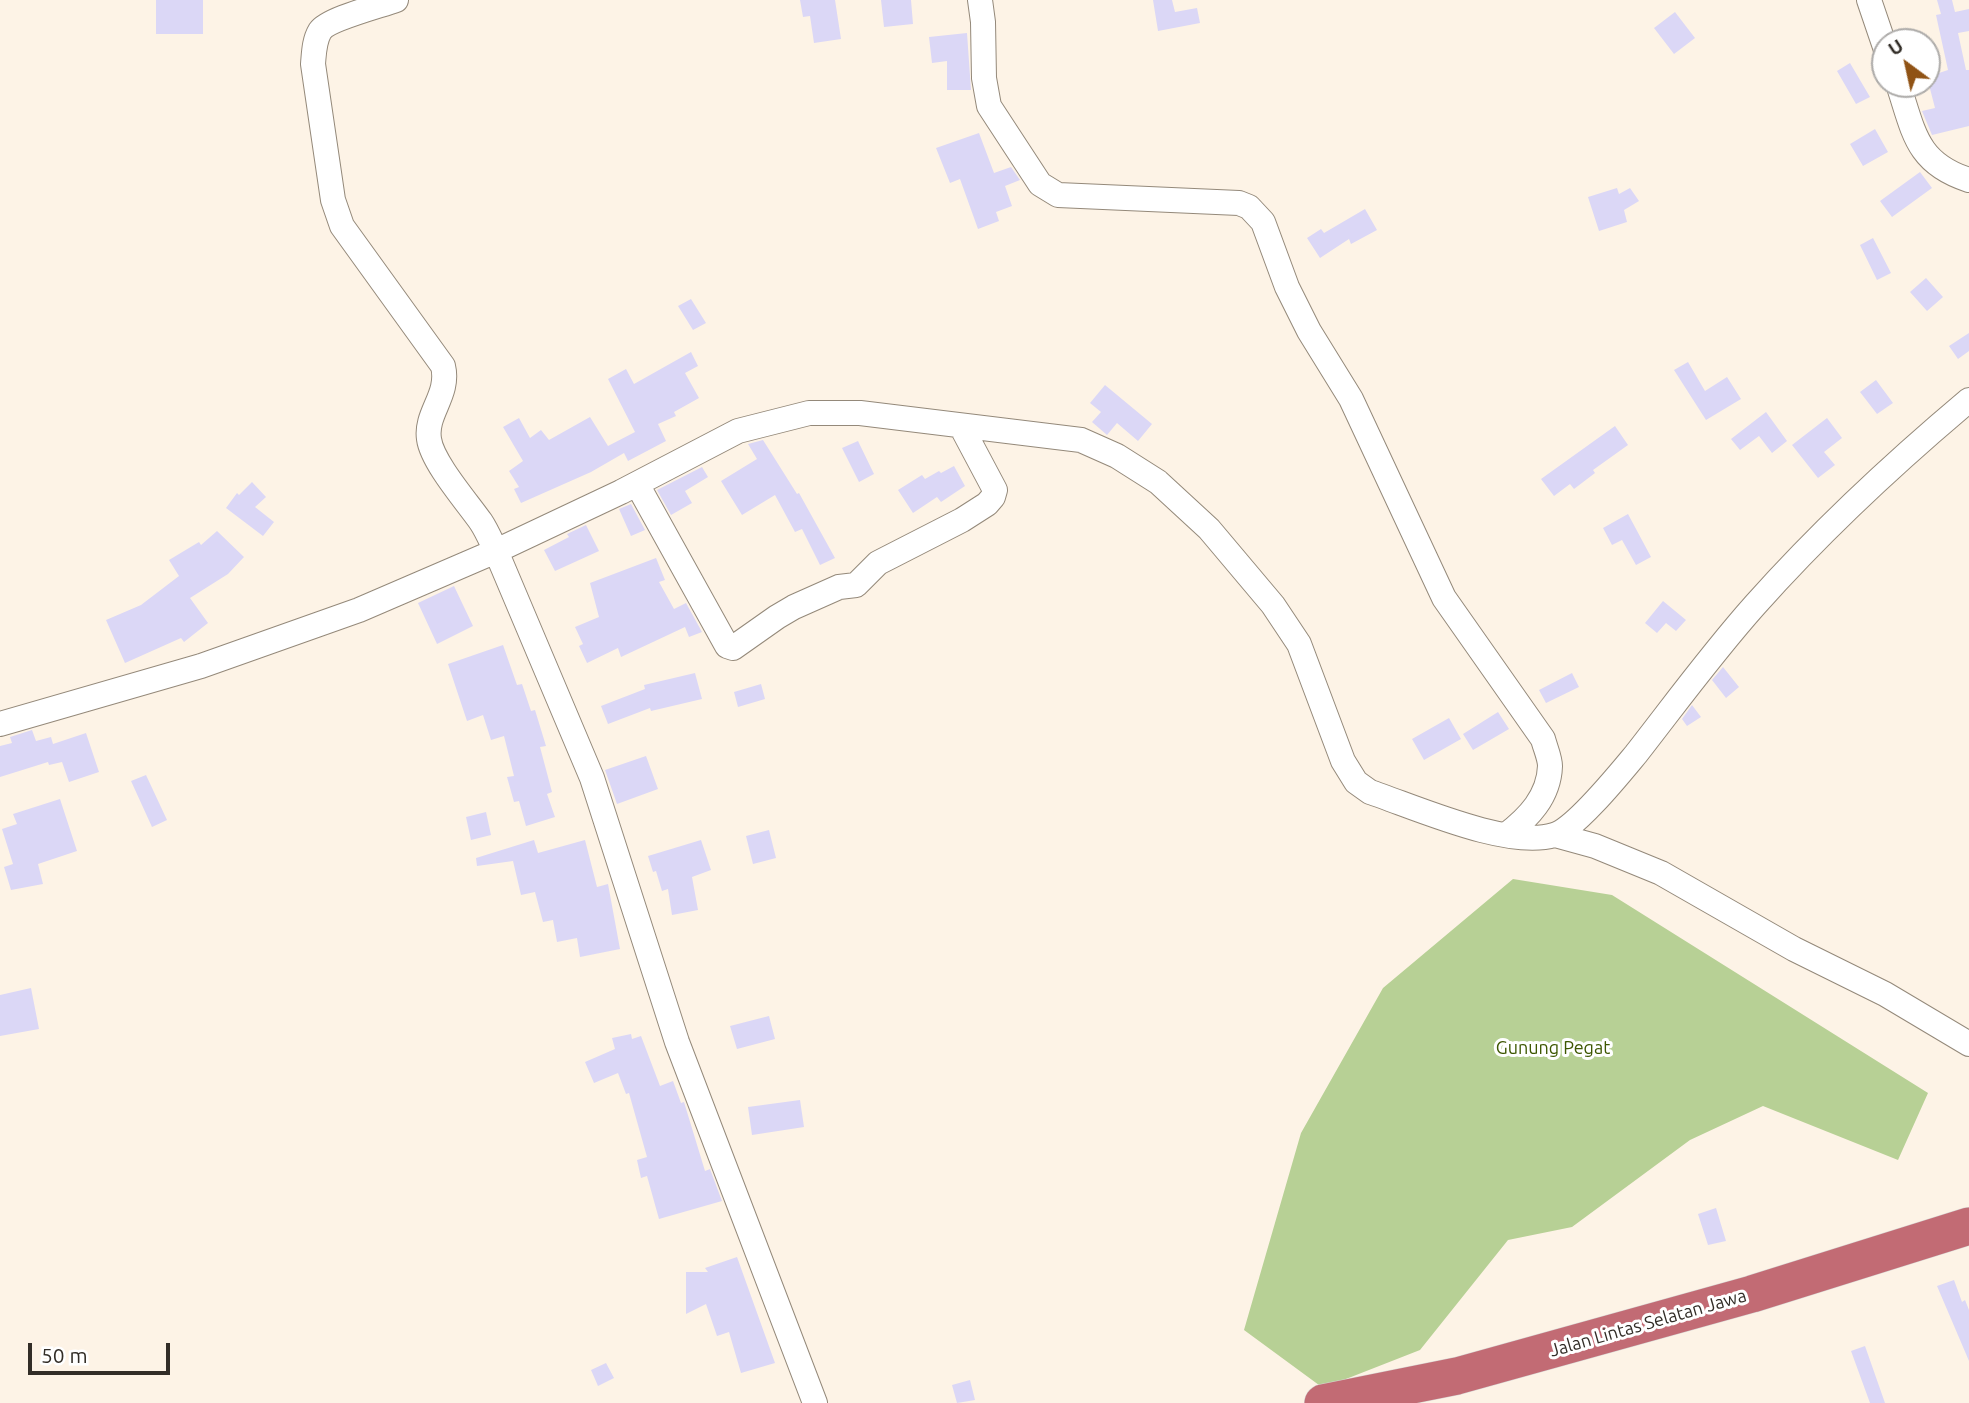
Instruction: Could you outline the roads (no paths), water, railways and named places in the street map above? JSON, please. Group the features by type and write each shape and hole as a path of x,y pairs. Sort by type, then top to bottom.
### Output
{"highway":[{"name":"Jalan Lintas Selatan Jawa","path":"1324,1403 1457,1376 1752,1294 1969,1226"}],"street":[{"path":"396,0 332,22 321,29 315,46 313,64 333,200 342,226 443,366 446,379 429,423 429,440 445,472 483,525 496,551 592,778 677,1042 815,1403"},
{"path":"980,0 984,78 989,106 1040,184 1058,195 1239,203 1250,207 1263,222 1287,287 1309,331 1351,399 1444,598 1543,739 1550,764 1546,788 1526,819 1506,835"},
{"path":"1869,0 1879,28"},
{"path":"1903,98 1914,132 1927,158 1952,174 1969,180"},
{"path":"1555,835 1586,811 1622,770 1753,607 1792,565 1913,446 1969,400"},
{"path":"0,724 201,666 359,610 496,551 637,484 738,431 809,413 860,413 1081,440 1117,456 1158,482 1209,529 1235,558 1273,605 1299,644 1343,761 1356,782 1370,792 1470,826 1506,835 1528,838 1555,835 1595,846 1661,873 1794,949 1885,994 1969,1044"},
{"path":"637,484 727,646 733,648 794,607 839,587 856,585 878,563 962,520 987,504 995,490 961,426"}],"park label":[{"name":"Gunung Pegat","path":"1553,1048"}]}
